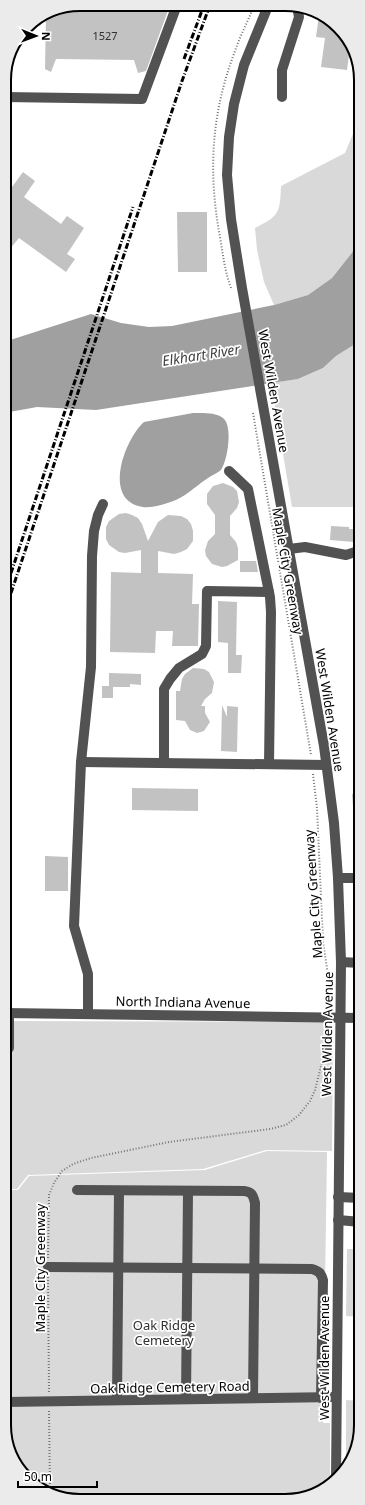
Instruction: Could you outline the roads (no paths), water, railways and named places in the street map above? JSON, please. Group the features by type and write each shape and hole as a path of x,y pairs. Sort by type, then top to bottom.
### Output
{"street":[{"path":"11,97 142,99 175,11"},
{"name":"West Wilden Avenue","path":"266,11 244,65 234,104 229,137 227,182 231,219 242,288 311,668 334,823 338,878 341,962 335,1017 338,1197 336,1472"},
{"path":"282,97 282,70 299,17 298,12"},
{"path":"229,470 248,488 269,592 271,612 269,764"},
{"path":"88,1014 88,974 74,926 81,762 91,666 92,556 94,531 98,515 103,504"},
{"path":"289,548 306,547 346,555 354,552"},
{"path":"164,763 164,689 179,668 202,654 206,646 207,591 269,592"},
{"path":"81,762 326,765"},
{"path":"338,878 354,878"},
{"path":"341,962 354,963"},
{"name":"North Indiana Avenue","path":"11,1013 354,1018"},
{"path":"77,1190 244,1191 249,1192 253,1196 255,1203 253,1398"},
{"path":"117,1400 119,1191"},
{"path":"186,1399 188,1191"},
{"path":"338,1197 354,1198"},
{"path":"338,1220 354,1221"},
{"path":"48,1267 317,1270 323,1280 321,1398"},
{"name":"Oak Ridge Cemetery Road","path":"11,1402 336,1397"}],"water":[{"name":"Elkhart River","path":"354,250 354,345 336,356 323,368 298,379 96,410 37,407 11,412 11,340 91,314 121,323 149,327 172,326 274,305 308,295 332,278"},
{"path":"193,413 208,413 220,416 226,422 229,435 226,459 221,470 187,494 169,503 143,507 130,502 123,494 120,482 121,469 124,455 137,431 144,422"}],"railway":[{"path":"184,59 202,11"},
{"path":"11,593 182,81 208,11"},
{"path":"11,573 133,207"}],"park label":[{"name":"Oak Ridge Cemetery","path":"164,1332"}]}
